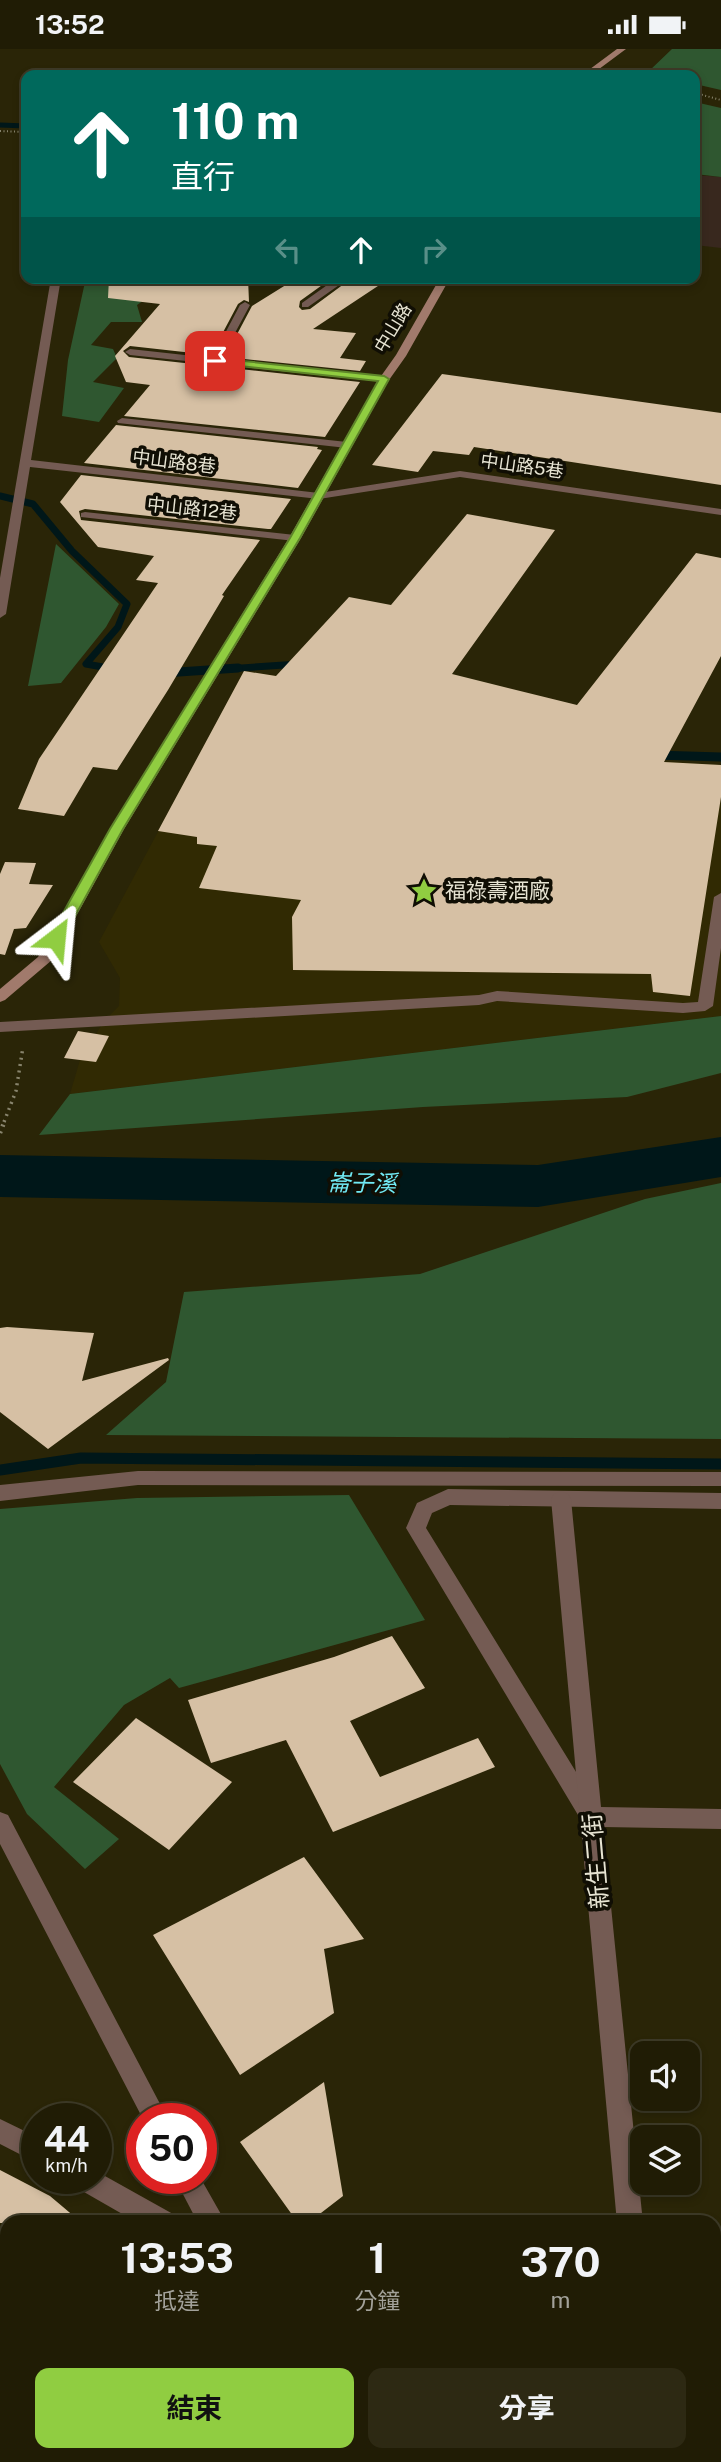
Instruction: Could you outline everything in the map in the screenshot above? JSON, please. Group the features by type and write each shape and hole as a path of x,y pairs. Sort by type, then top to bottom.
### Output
{"main road":[{"path":"593,70 622,49"},
{"name":"中山路","path":"0,997 44,960 117,829 295,538 384,379 401,356 442,284"}],"street":[{"path":"0,614 55,284"},
{"path":"305,305 335,284"},
{"path":"215,361 245,306"},
{"path":"130,352 384,379"},
{"name":"中山路8巷","path":"122,421 347,445"},
{"name":"中山路8巷","path":"25,463 319,496"},
{"name":"中山路5巷","path":"319,496 460,474 721,512"},
{"name":"中山路12巷","path":"85,515 295,538"},
{"path":"0,1027 479,1000 497,996 683,1007 713,1005 721,897"},
{"path":"0,1493 138,1478 721,1479"},
{"path":"721,1501 448,1497 424,1508 416,1528 592,1817 721,1819"},
{"name":"新生二街","path":"561,1499 629,2215"},
{"path":"0,1822 148,2103"},
{"path":"0,2131 21,2142"},
{"path":"112,2194 149,2215"},
{"path":"196,2194 209,2215"}],"path":[{"path":"700,94 721,100"},
{"path":"0,131 21,132"},
{"path":"0,1133 16,1091 26,1026"}],"shaded area":[{"path":"700,175 721,177 721,248 700,246"},
{"name":"福祿壽酒廠","path":"244,671 325,683 595,757 721,765 721,1016 70,1094 80,1060 104,1021 119,1006 120,978 99,942"}],"green space":[{"path":"672,49 721,49 721,90 700,85 700,70 650,70"},
{"path":"700,103 721,108 721,177 700,175"},
{"path":"85,284 168,284 137,305 142,322 111,322 91,345 113,349 117,358 93,382 124,388 99,422 62,416 68,360"},
{"path":"56,544 119,604 106,627 61,683 28,686"},
{"path":"721,1016 721,1073 627,1097 423,1107 39,1135 70,1094"},
{"path":"721,1183 721,1439 106,1435 166,1382 184,1292 420,1274 645,1199"},
{"path":"349,1495 425,1620 179,1688 170,1678 124,1705 54,1787 119,1839 85,1869 27,1814 0,1764 0,1509 137,1498"}],"building":[{"path":"109,284 248,284 249,302 244,300 238,304 211,355 130,346 123,351 129,357 360,382 325,437 124,416 150,385 126,382 115,356 160,304 108,298"},
{"path":"287,284 324,284 300,301 299,307 302,310 310,309 344,284 381,284 313,329 356,333 340,358 366,361 360,371 225,357 252,306"},
{"path":"442,374 721,413 721,485 474,447 469,455 433,451 418,472 372,465"},
{"path":"116,425 318,447 317,449 322,450 298,488 84,463"},
{"path":"81,475 291,499 271,529 85,509 79,511 81,520 260,540 222,595 224,596 168,690 117,770 93,767 64,816 18,809 39,759 158,583 136,580 154,556 98,547 60,502"},
{"name":"福祿壽酒廠","path":"467,514 555,530 452,674 577,705 696,553 721,558 721,656 664,762 721,765 721,797 690,996 653,992 651,974 293,970 292,917 301,900 199,888 217,846 197,844 197,837 158,831 244,671 276,676 349,597 391,605"},
{"path":"5,862 36,863 29,884 53,885 26,928 14,929 5,955 0,954 0,874"},
{"path":"78,1031 109,1036 96,1062 64,1058"},
{"path":"0,1328 94,1333 82,1381 168,1358 169,1360 48,1449 0,1412"},
{"path":"392,1636 425,1688 350,1721 380,1777 478,1738 495,1767 333,1832 286,1740 211,1763 188,1700 334,1657"},
{"path":"136,1718 232,1782 169,1850 73,1782"},
{"path":"304,1857 364,1939 324,1949 334,2013 240,2075 153,1935"},
{"path":"324,2082 343,2196 318,2215 292,2215 240,2142"},
{"path":"0,2170 21,2181 21,2194 46,2194 73,2215 0,2215"}],"waterway":[{"path":"0,125 21,126"},
{"path":"0,496 33,504 72,551 127,604 118,627 86,664 114,669 109,668"},
{"path":"212,670 299,664"},
{"path":"164,673 238,668"},
{"path":"655,755 721,757"},
{"name":"崙子溪","path":"0,1176 538,1186 721,1157"},
{"name":"崙子溪","path":"0,1177 4,1176"},
{"path":"0,1470 81,1458 721,1464"}],"place":[{"name":"福祿壽酒廠","path":"424,891"}],"route":[{"path":"56,938 117,829 295,538 384,379 215,361"}]}
